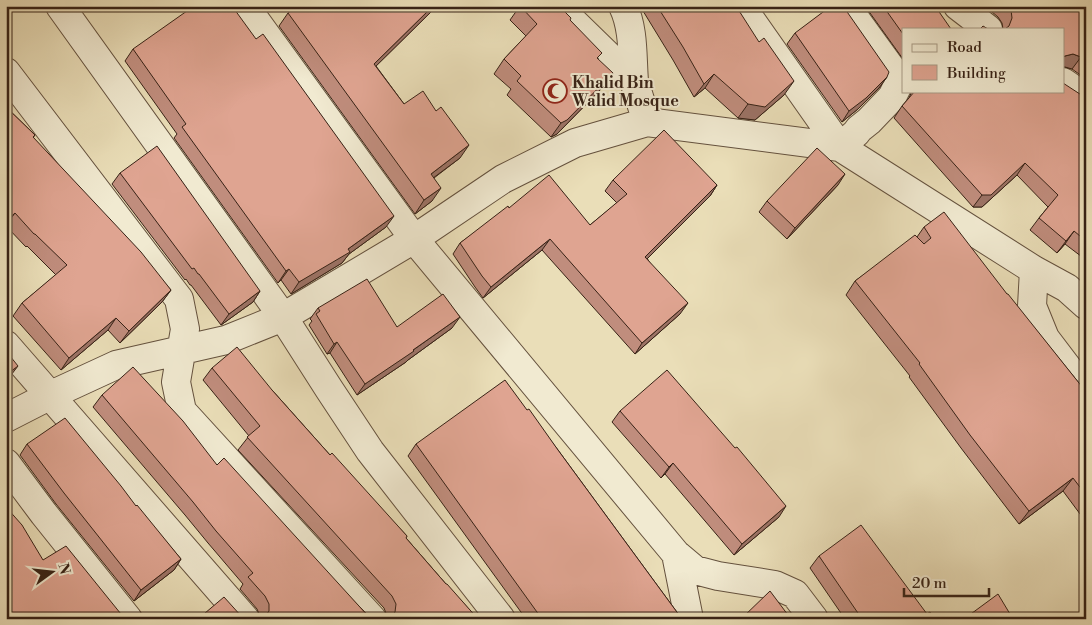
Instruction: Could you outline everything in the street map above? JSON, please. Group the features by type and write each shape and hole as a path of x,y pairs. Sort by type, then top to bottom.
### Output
{"street":[{"path":"60,6 284,317 370,451 502,619"},
{"path":"245,6 414,239 676,554 695,570 718,576 774,585 795,594 814,619"},
{"path":"557,6 634,80"},
{"path":"623,6 632,39 634,80 647,122"},
{"path":"741,6 840,148 1034,270 1067,288 1086,304"},
{"path":"6,418 116,365 226,340 284,317 414,239 503,179 576,143 647,122 840,148 892,97 899,83 893,71 846,6"},
{"path":"958,6 987,28"},
{"path":"6,72 178,299 185,329 176,382 182,411 372,619"},
{"path":"1064,83 1086,98"},
{"path":"1034,270 1032,306 1044,338 1086,392"},
{"path":"6,345 245,619"},
{"path":"6,463 128,619"},
{"path":"676,554 688,619"}],"building":[{"path":"194,6 232,6 256,39 263,34 394,216 348,249 350,252 299,282 289,269 286,271 182,127 186,124 133,49"},
{"path":"297,6 332,6 336,11 341,6 433,6 374,64 404,104 423,91 436,111 441,107 469,145 431,174 441,188 424,200 288,13"},
{"path":"520,6 559,6 602,53 597,58 613,73 567,120 561,123 517,81 521,76 504,59 537,24"},
{"path":"657,6 736,6 759,42 764,38 794,81 765,107 748,104 714,74 704,84"},
{"path":"831,6 843,6 889,72 887,77 866,98 849,111 795,33"},
{"path":"883,6 935,6 950,28 902,28 902,33"},
{"path":"1008,6 1083,6 1086,8 1086,60 1073,54 1064,56 1064,28 1006,28 1012,18 1011,10"},
{"path":"6,75 11,81 6,86"},
{"path":"1064,84 1086,98 1086,241 1074,231 1066,241 1039,218 1058,195 1025,163 991,195 982,195 902,106 914,92 1064,92"},
{"path":"6,107 35,135 33,137 141,252 171,290 129,331 116,318 69,358 22,303 67,265 15,213 6,221"},
{"path":"664,130 717,185 645,257 688,303 642,343 550,239 491,287 460,243 508,206 509,208 549,175 590,225 627,194 613,180"},
{"path":"157,146 260,291 229,314 199,274 194,268 192,269 120,173"},
{"path":"817,148 845,174 795,228 767,201"},
{"path":"944,212 1007,294 1086,390 1086,495 1073,478 1029,511 970,435 920,363 855,281 915,235 924,244 931,238 924,227"},
{"path":"367,279 397,327 443,294 460,317 365,384 337,342 334,344 316,314 320,311 318,308"},
{"path":"237,347 272,390 330,455 332,453 407,536 406,538 478,619 390,619 395,612 396,604 392,596 247,437 260,426 212,368"},
{"path":"6,351 18,366 6,375"},
{"path":"133,367 183,421 217,465 224,458 372,619 263,619 269,611 269,604 265,596 248,577 253,573 102,395"},
{"path":"667,370 735,448 737,447 786,506 742,544 673,463 669,467 620,411"},
{"path":"505,380 527,410 529,409 682,619 542,619 416,444"},
{"path":"65,418 181,559 141,590 27,444"},
{"path":"6,507 22,525 43,560 66,546 125,619 6,619"},
{"path":"861,525 927,614 930,612 935,619 862,619 819,556"},
{"path":"770,591 791,619 741,619"},
{"path":"998,594 1013,619 964,619"},
{"path":"224,597 245,619 198,619"}],"place":[{"name":"Khalid Bin Walid Mosque","path":"555,91"}]}
